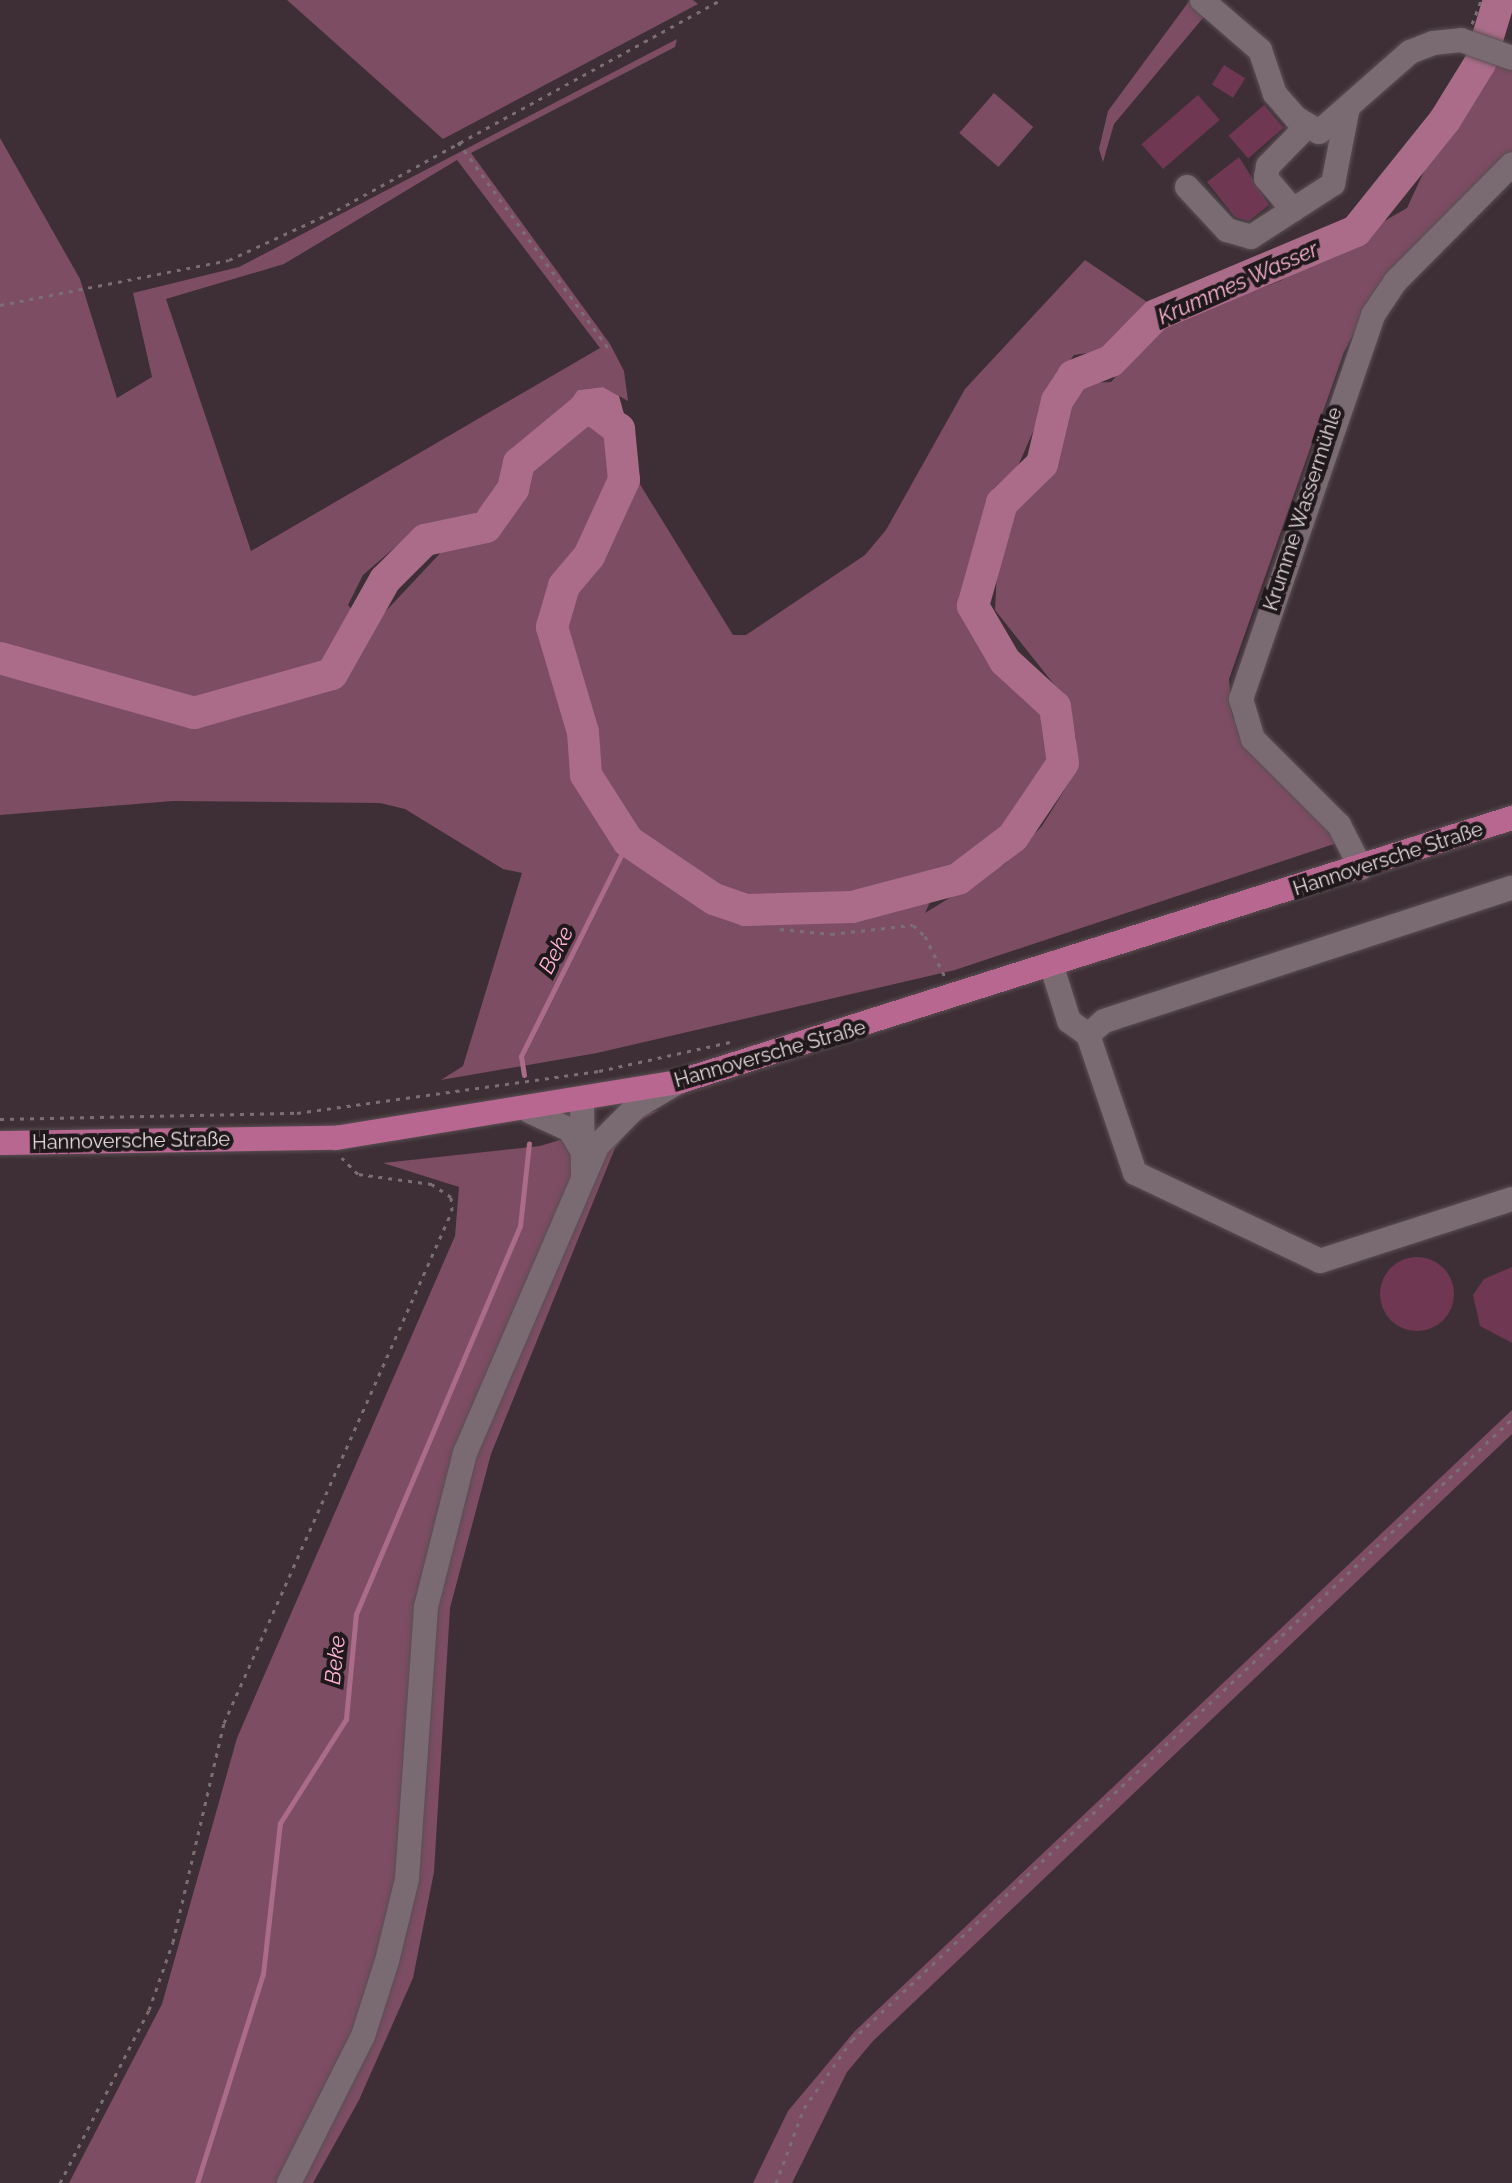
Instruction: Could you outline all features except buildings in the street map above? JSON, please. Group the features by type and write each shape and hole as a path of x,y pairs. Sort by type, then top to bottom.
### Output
{"main road":[{"name":"Hannoversche Straße","path":"0,1143 336,1138 529,1111 678,1082 953,1000 1512,818"}],"street":[{"path":"1202,0 1260,50 1275,94 1341,160"},
{"path":"1293,210 1266,178 1268,166 1348,107 1410,52 1433,43 1497,51"},
{"path":"1187,187 1239,238 1293,210 1333,184 1341,160 1348,107"},
{"name":"Krumme Wassermühle","path":"1361,868 1339,825 1253,739 1241,699 1373,315 1395,282 1512,164"},
{"path":"1088,1035 1104,1021 1512,888"},
{"path":"1052,967 1069,1021 1088,1035 1135,1173 1320,1261 1512,1199"},
{"path":"588,1147 636,1107 678,1082"},
{"path":"289,2183 363,2036 394,1934 407,1879 426,1607 465,1453 583,1174 592,1116 582,1101"},
{"path":"529,1111 570,1130 588,1147"}],"path":[{"path":"0,305 229,260 337,210 721,0"},
{"path":"458,142 608,348"},
{"path":"780,929 831,934 913,925 942,967 953,1000"},
{"path":"0,1119 297,1113 599,1071 744,1039"},
{"path":"60,2183 149,2010 173,1942 224,1723 452,1211 445,1190 358,1174 344,1165 339,1149"},
{"path":"776,2183 804,2108 852,2040 1512,1419"}],"shaded area":[{"path":"287,0 693,0 698,4 443,139"},
{"path":"1190,0 1208,12 1114,124 1103,162 1099,149 1108,111"},
{"path":"677,39 675,47 471,153 610,344 624,371 628,401 603,387 578,390 568,413 506,457 495,495 468,520 416,529 363,575 348,605 368,630 446,547 484,539 519,505 529,465 579,428 604,426 733,635 746,635 865,555 886,530 965,389 1085,260 1153,306 1108,350 1074,355 1056,379 1018,466 994,488 963,585 965,609 996,665 1043,712 1052,758 1010,824 967,865 941,878 925,913 1006,863 1042,826 1070,781 1076,738 1068,702 995,610 998,551 1018,507 1041,484 1059,422 1084,383 1111,382 1162,324 1280,281 1407,208 1426,167 1499,61 1512,68 1512,155 1378,288 1344,352 1229,679 1232,715 1248,748 1323,818 1337,843 955,970 597,1053 441,1080 463,1066 522,873 503,869 405,809 380,803 173,801 0,815 0,138 80,279 117,398 152,377 133,293 239,267","holes":["457,160 600,348 251,551 166,299 284,264"]},
{"path":"994,93 1033,127 998,167 959,133"},
{"path":"603,387 619,396 624,414 608,440 604,426 580,428 565,437 554,424 578,390"},
{"path":"659,1110 634,1124 615,1148 491,1454 450,1608 434,1872 413,1978 359,2100 313,2183 69,2183 162,2004 237,1738 455,1236 459,1187 383,1163 540,1146"},
{"path":"1512,1410 1512,1434 873,2041 847,2072 792,2183 753,2183 788,2111 855,2031"}],"waterway":[{"name":"Krummes Wasser","path":"0,658 194,713 332,674 385,580 425,540 486,527 513,489 519,463 588,406 619,429 624,480 589,556 564,586 552,627 583,732 586,775 628,841 714,899 746,910 852,907 958,879 1013,837 1063,763 1055,707 1005,661 973,606 1002,503 1042,464 1057,401 1073,376 1111,361 1156,315 1356,231 1445,120 1480,63 1499,0"},
{"name":"Beke","path":"524,1075 521,1056 628,841"},
{"name":"Beke","path":"197,2183 263,1974 280,1823 346,1719 356,1614 520,1226 529,1143"}]}
